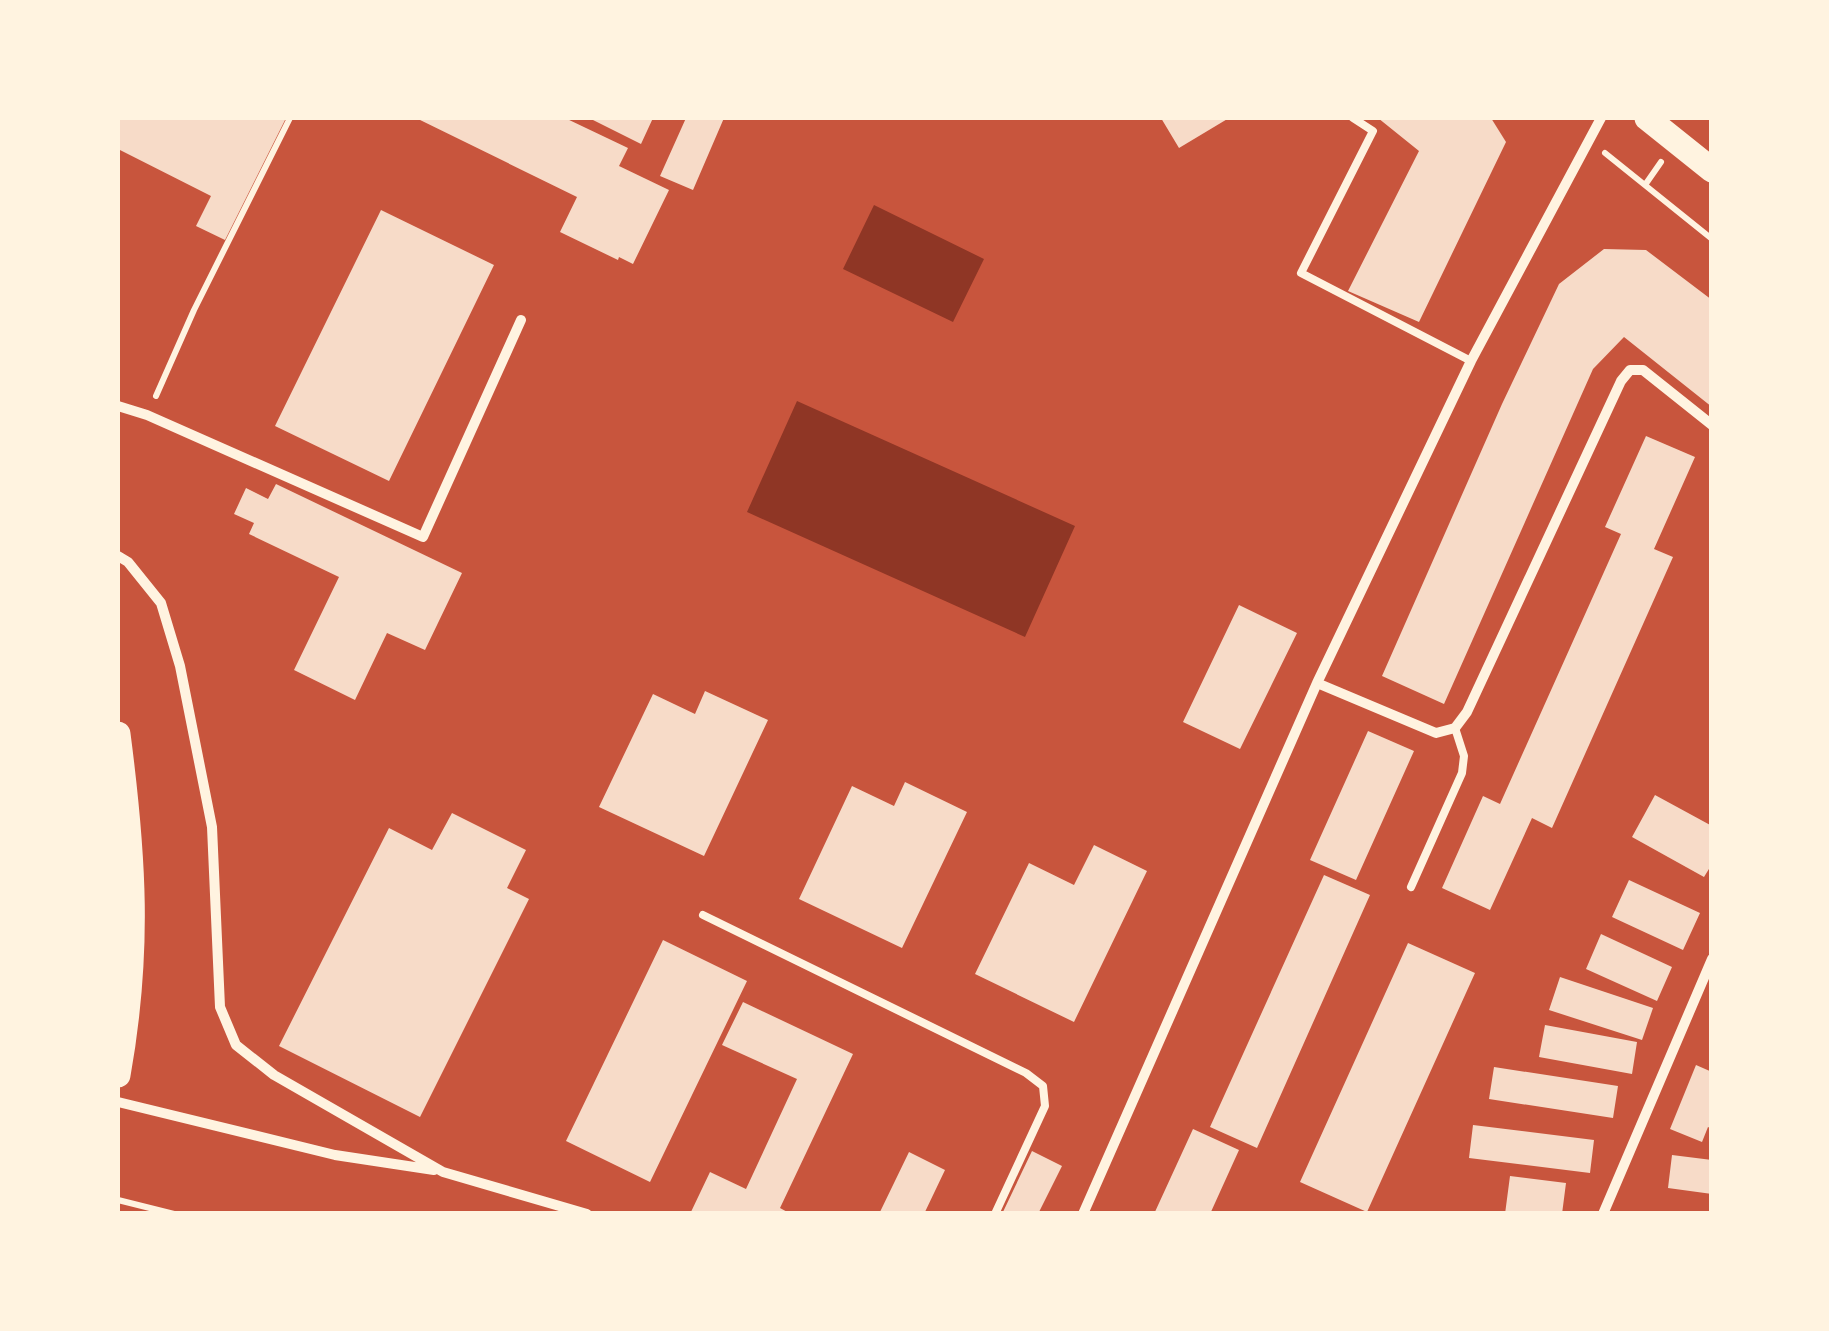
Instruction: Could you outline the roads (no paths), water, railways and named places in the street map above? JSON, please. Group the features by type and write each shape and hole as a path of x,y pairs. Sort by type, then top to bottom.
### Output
{"main road":[{"path":"1647,118 1712,170"},
{"path":"118,734 131,836 135,930 129,1013 118,1075"}],"street":[{"path":"1084,1214 1318,683 1470,361 1601,118"},
{"path":"118,406 147,415 422,537 522,320"},
{"path":"1318,683 1436,733 1455,728 1467,712 1621,381 1630,370 1643,370 1712,426"},
{"path":"118,556 128,562 161,603 180,666 212,827 220,1007 236,1045 274,1075 444,1172"},
{"path":"1603,1214 1712,960"},
{"path":"118,1102 334,1154 444,1172 586,1214"}],"lane":[{"path":"1354,118 1373,131 1302,274 1470,361"},
{"path":"1410,886 1462,773 1464,756 1455,728"},
{"path":"703,915 1026,1072 1043,1086 1045,1106 995,1214"}]}
